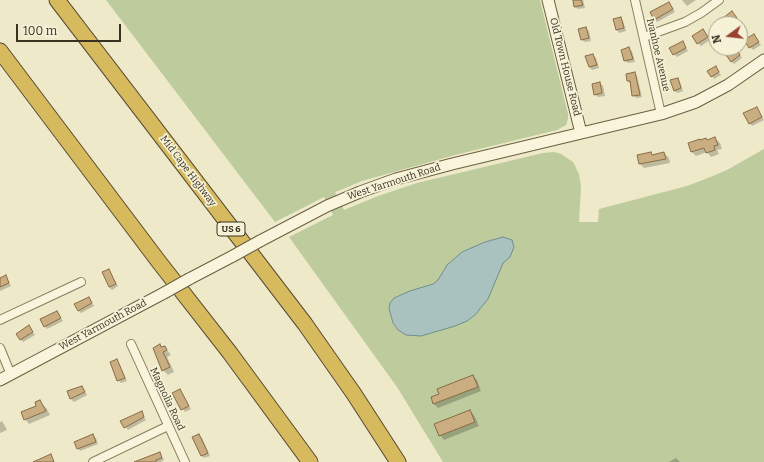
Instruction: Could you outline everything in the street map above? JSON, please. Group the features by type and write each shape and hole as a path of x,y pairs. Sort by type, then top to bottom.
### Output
{"highway":[{"name":"Mid Cape Highway","path":"58,0 305,324 354,394 398,462"},
{"path":"0,51 149,250 230,353 310,462"}],"main road":[{"name":"Old Town House Road","path":"548,0 582,133"},
{"name":"West Yarmouth Road","path":"0,380 260,241 343,199 415,173 661,114 706,97 728,85 764,60"}],"street":[{"name":"Ivanhoe Avenue","path":"635,0 661,114"},
{"path":"644,37 685,22 701,14 719,0"},
{"path":"0,320 81,282"},
{"name":"Magnolia Road","path":"131,344 185,462"},
{"path":"0,348 11,375"},
{"path":"93,462 168,426"}],"green space":[{"path":"106,0 540,0 568,114 566,125 557,130 455,155 362,181 335,192 344,210 378,196 417,183 543,153 554,152 561,154 573,162 579,174 581,187 579,222 598,222 599,209 687,186 727,170 764,149 764,462 443,462 397,387 289,237 333,215 324,197 275,222"}],"water":[{"path":"503,237 512,240 514,247 510,257 503,263 488,299 475,315 467,321 455,326 421,336 406,335 398,330 393,323 389,308 390,303 394,298 433,284 438,280 447,265 462,252 485,242"}],"building":[{"path":"573,0 581,0 583,5 574,7"},
{"path":"669,2 673,9 654,20 650,12"},
{"path":"732,11 736,16 726,16"},
{"path":"621,17 624,28 616,30 613,19"},
{"path":"586,27 589,38 581,40 578,29"},
{"path":"703,29 708,37 697,44 692,36"},
{"path":"754,34 759,42 749,48 748,38"},
{"path":"683,41 686,48 673,55 669,48"},
{"path":"629,47 633,59 624,61 621,50"},
{"path":"593,54 597,65 589,67 585,56"},
{"path":"727,56 739,56 731,62"},
{"path":"716,66 719,72 711,77 707,71"},
{"path":"635,72 640,95 632,96 630,81 627,81 626,74"},
{"path":"678,78 681,88 674,91 670,80"},
{"path":"600,82 602,93 594,95 592,84"},
{"path":"757,107 762,117 749,124 743,113"},
{"path":"715,137 718,145 714,146 715,150 706,153 704,148 691,152 688,143 700,139 706,138 707,140"},
{"path":"651,152 652,155 664,152 666,159 639,164 637,155"},
{"path":"109,269 116,284 109,287 102,272"},
{"path":"6,275 9,283 0,287 0,278"},
{"path":"89,297 92,303 78,311 74,304"},
{"path":"57,311 61,318 44,327 40,319"},
{"path":"29,325 33,332 20,340 16,334"},
{"path":"160,344 161,347 165,346 167,350 163,352 170,367 162,371 153,348"},
{"path":"117,359 125,378 117,381 110,362"},
{"path":"473,375 478,387 433,404 431,397 439,394 437,389"},
{"path":"82,386 85,392 70,399 67,391"},
{"path":"180,389 189,406 181,410 172,393"},
{"path":"40,400 46,411 24,420 21,412 36,406 35,402"},
{"path":"470,410 475,422 439,436 434,424"},
{"path":"142,411 144,417 124,428 120,421"},
{"path":"93,434 96,442 77,449 74,442"},
{"path":"199,434 208,453 201,456 192,437"},
{"path":"160,452 162,458 156,460 156,462 134,462"},
{"path":"51,454 54,462 33,462"}]}
